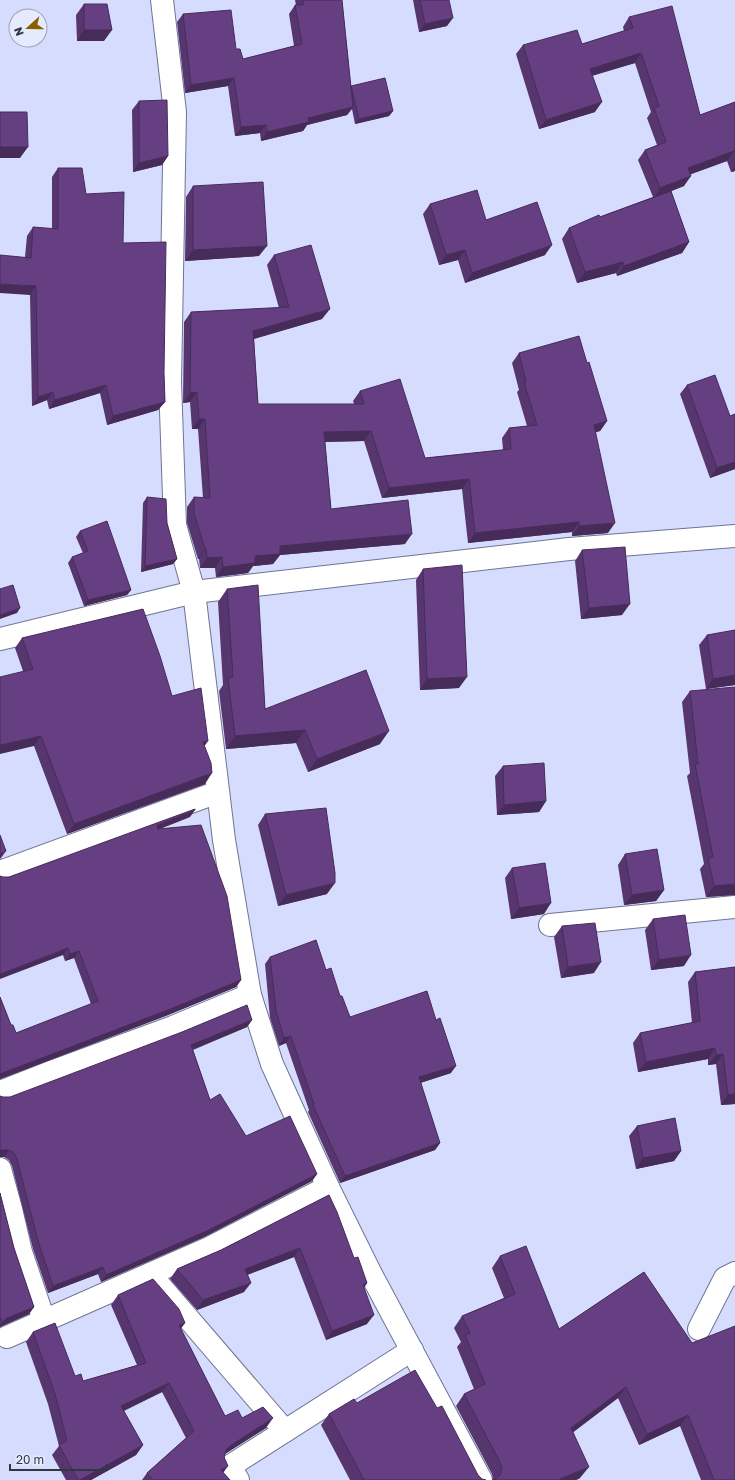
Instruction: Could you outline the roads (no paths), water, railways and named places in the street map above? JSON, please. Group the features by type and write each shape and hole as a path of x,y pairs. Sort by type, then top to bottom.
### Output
{"street":[{"path":"162,0 175,112 170,382 175,525 194,592 224,840 250,996 272,1064 328,1187 372,1276 482,1480"},
{"path":"0,639 194,592 569,549 735,536"},
{"path":"0,872 218,792"},
{"path":"550,925 735,907"},
{"path":"0,1092 173,1027 250,996"},
{"path":"0,1169 12,1209 21,1252 44,1320"},
{"path":"7,1337 209,1248 328,1187"},
{"path":"700,1328 725,1278 735,1273"},
{"path":"150,1274 285,1431"},
{"path":"238,1480 230,1466 412,1350"}]}
